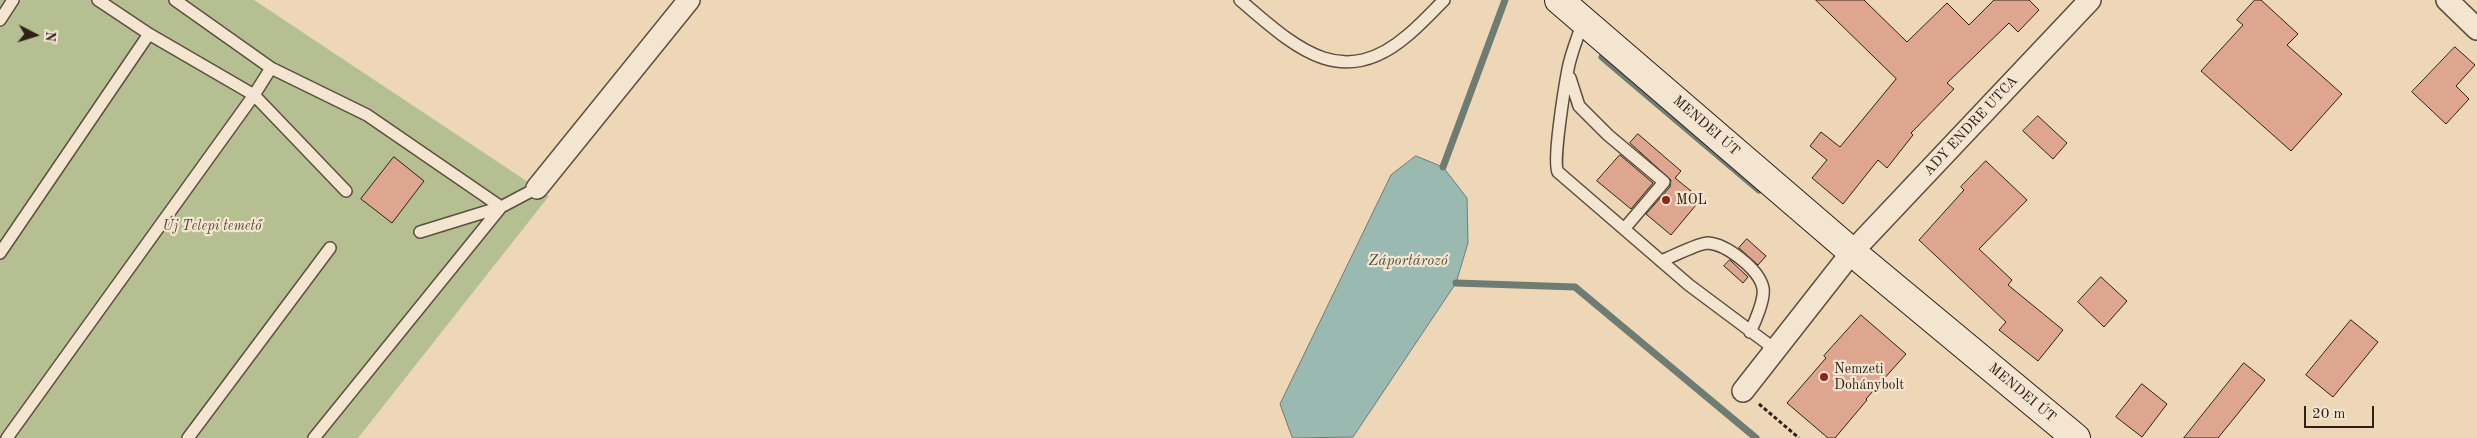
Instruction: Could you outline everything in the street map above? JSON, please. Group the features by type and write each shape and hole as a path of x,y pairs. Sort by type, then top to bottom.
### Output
{"main road":[{"name":"MENDEI ÚT","path":"1559,0 1852,252 2076,438"}],"street":[{"path":"537,188 689,0"},
{"name":"ADY ENDRE UTCA","path":"1852,252 2090,0"},
{"path":"2447,0 2477,29"},
{"path":"1743,391 1852,252"}],"lane":[{"path":"0,20 13,0"},
{"path":"98,0 149,34 254,95 346,191"},
{"path":"174,0 271,68 367,115 501,207"},
{"path":"1240,0 1281,34 1325,59 1341,64 1363,60 1385,51 1408,36 1444,0"},
{"path":"1583,19 1568,69 1556,168 1561,176 1662,261 1750,332 1776,350"},
{"path":"0,253 149,34"},
{"path":"7,438 254,95 271,68"},
{"path":"1568,69 1573,92 1579,106 1608,135 1664,182 1624,229"},
{"path":"420,232 501,207 537,188"},
{"path":"314,438 501,207"},
{"path":"1662,261 1706,243 1724,247 1754,270 1763,288 1757,316 1750,332"},
{"path":"188,438 330,248"}],"path":[{"path":"1743,391 1798,438"}],"green space":[{"name":"Új Telepi temető","path":"0,0 254,0 549,196 358,438 0,438"}],"water":[{"name":"Záportározó","path":"1416,156 1443,167 1467,198 1468,243 1456,283 1353,437 1294,438 1280,404 1391,175"}],"building":[{"path":"1816,0 1864,0 1907,42 1947,3 1969,25 1994,0 2029,0 2039,10 2018,32 2009,23 1947,83 1954,89 1911,133 1913,135 1887,168 1878,160 1843,204 1812,178 1827,160 1810,146 1821,132 1840,147 1896,79"},
{"path":"2255,0 2261,0 2298,34 2287,45 2342,94 2291,151 2201,71 2243,25 2237,20"},
{"path":"2455,47 2475,65 2456,86 2469,99 2446,124 2412,92"},
{"path":"2038,116 2067,143 2053,159 2023,131"},
{"path":"1638,134 1681,171 1675,178 1701,199 1671,235 1646,214 1670,187 1671,180 1630,143"},
{"path":"1620,155 1653,183 1631,209 1597,181"},
{"path":"394,157 424,181 392,223 361,199"},
{"path":"1986,161 2027,200 1979,249 2012,280 2008,285 2063,330 2038,361 1999,330 2006,322 1919,240 1964,190 1961,187"},
{"path":"1747,239 1766,256 1758,265 1739,248"},
{"path":"1730,260 1748,277 1743,283 1724,266"},
{"path":"2101,277 2127,301 2104,327 2078,302"},
{"path":"1861,315 1906,354 1866,399 1835,438 1828,438 1787,403 1826,358 1824,356"},
{"path":"2351,320 2378,342 2333,397 2306,375"},
{"path":"2244,363 2265,380 2218,438 2184,438"},
{"path":"2142,384 2167,404 2142,437 2116,417"}],"waterway":[{"path":"1443,167 1505,0"},
{"path":"1602,57 1759,190"},
{"path":"1456,283 1575,287 1756,438"}],"place":[{"name":"MOL","path":"1666,200"},
{"name":"Nemzeti Dohánybolt","path":"1824,377"}]}
